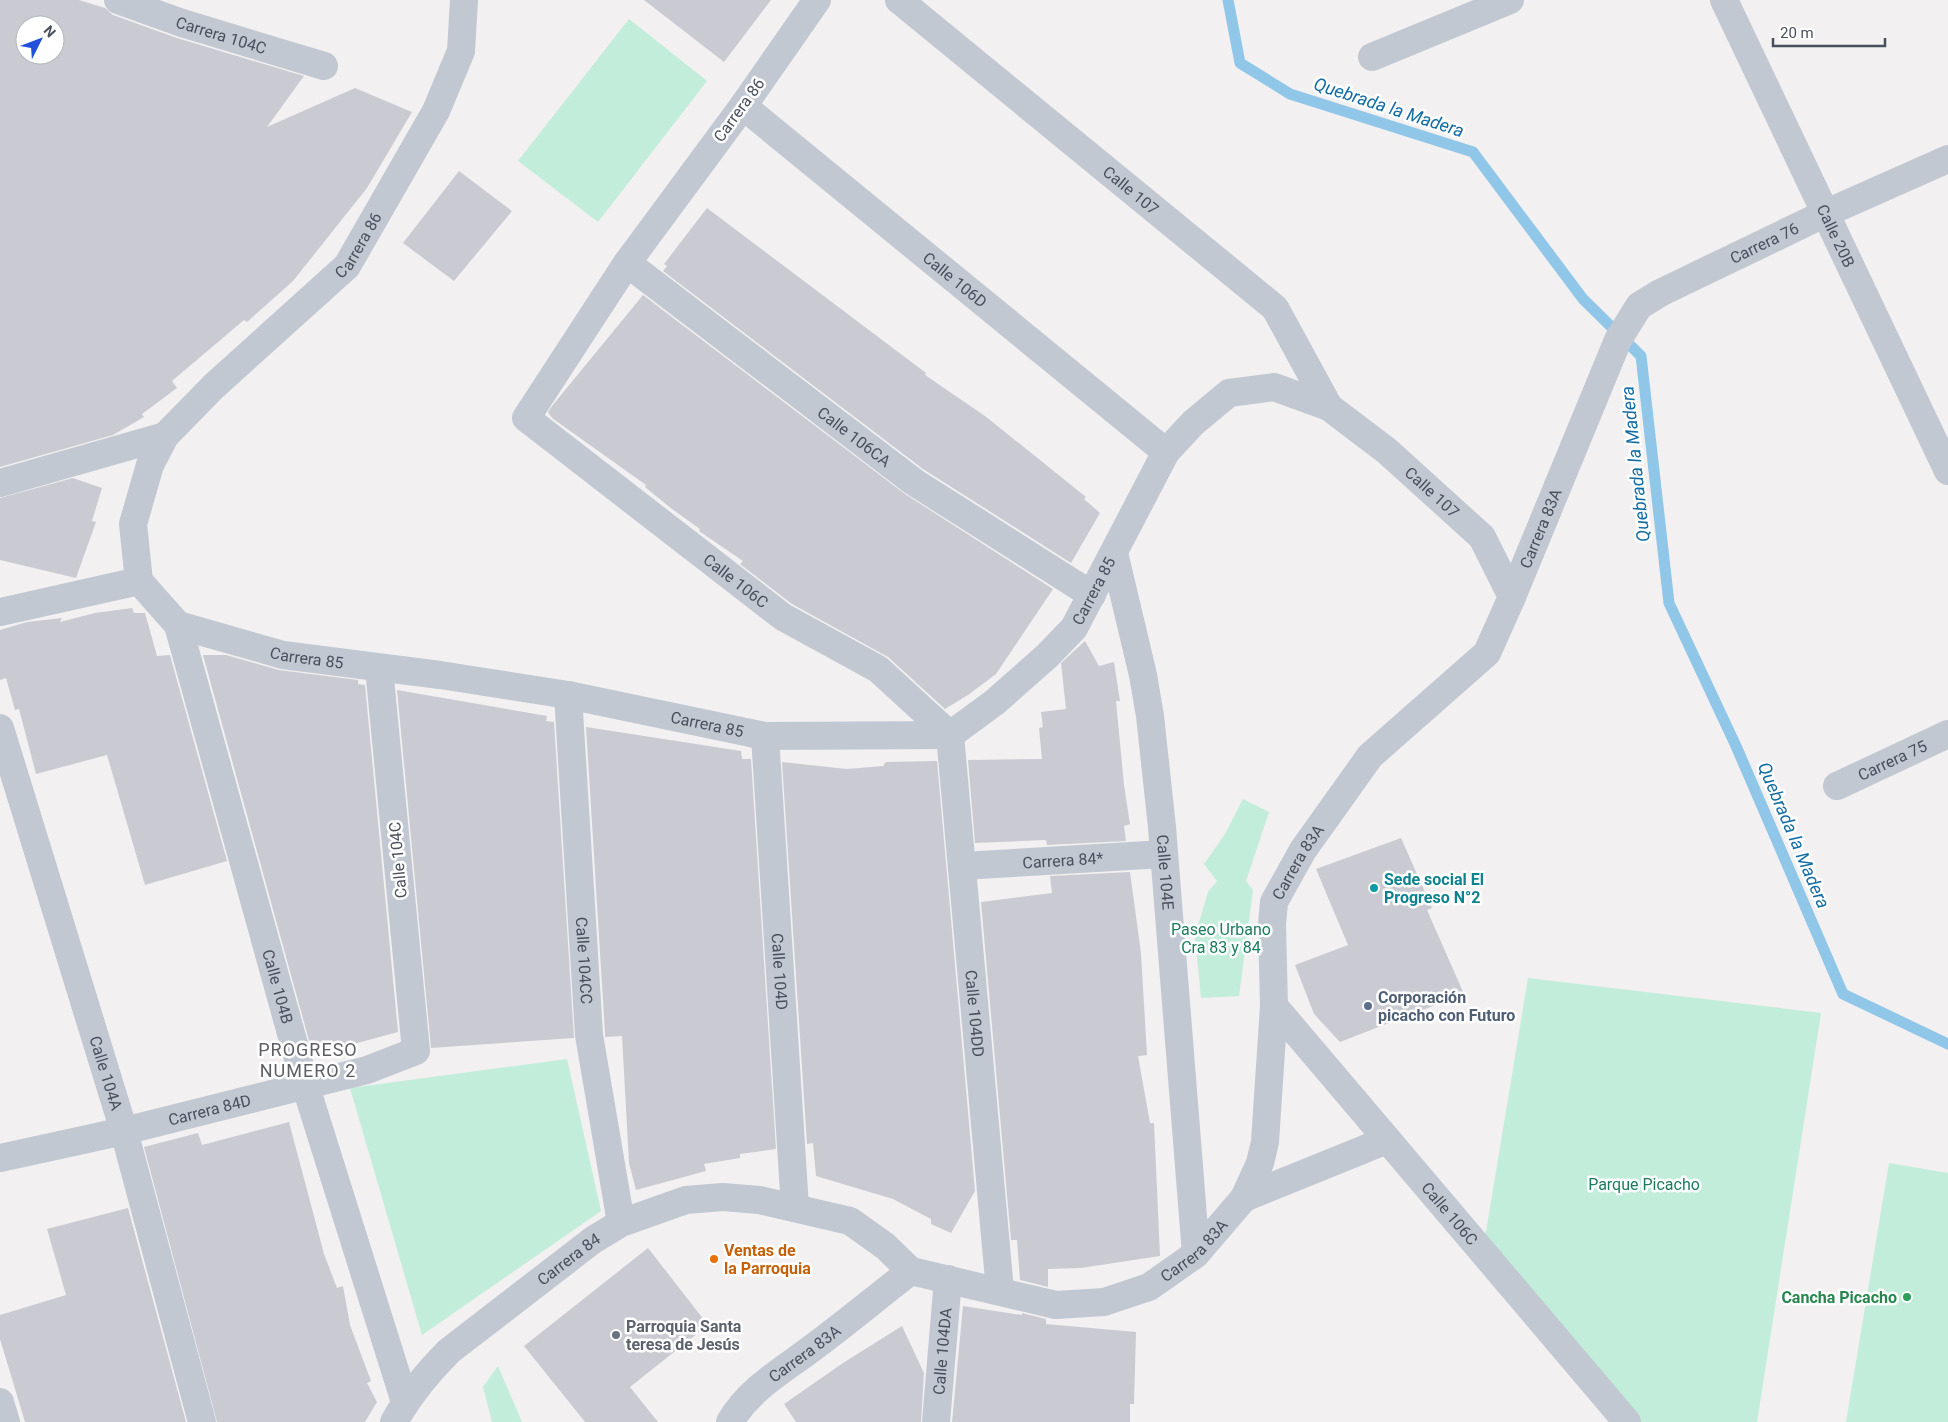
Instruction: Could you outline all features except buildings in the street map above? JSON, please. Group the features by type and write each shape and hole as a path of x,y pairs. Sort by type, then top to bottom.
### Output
{"street":[{"name":"Carrera 104C","path":"118,0 182,23 324,66"},
{"name":"Carrera 86","path":"139,582 133,524 150,465 165,436 214,386 348,266 436,111 461,51 464,0"},
{"name":"Carrera 86","path":"526,418 627,263 743,106 817,0"},
{"name":"Calle 107","path":"899,0 1275,308 1329,407"},
{"path":"1372,56 1510,0"},
{"name":"Calle 20B","path":"1724,0 1824,214 1948,471"},
{"name":"Calle 106D","path":"743,106 1166,452"},
{"name":"Carrera 76","path":"1639,306 1660,293 1824,214 1948,159"},
{"name":"Calle 106CA","path":"627,263 914,482 1092,595"},
{"name":"Carrera 83A","path":"730,1422 738,1407 771,1377 811,1349 911,1271 1056,1304 1104,1302 1148,1287 1196,1254 1244,1198 1260,1163 1265,1142 1274,1006 1272,924 1274,902 1303,850 1370,756 1487,652 1512,597 1618,340 1639,306"},
{"name":"Calle 107","path":"1274,387 1329,407 1387,451 1482,537 1512,597"},
{"name":"Carrera 85","path":"178,625 283,655 440,675 568,696 765,736 950,735 994,702 1047,656 1074,628 1166,452 1193,423 1229,393 1274,387"},
{"name":"Calle 106C","path":"526,418 783,617 878,669 950,735"},
{"name":"Carrera 86","path":"0,483 165,436"},
{"name":"Calle 104E","path":"1114,553 1147,699 1164,854 1196,1254"},
{"path":"0,612 139,582 178,625"},
{"name":"Calle 104B","path":"178,625 305,1084 399,1412"},
{"name":"Calle 104C","path":"380,668 416,1051"},
{"name":"Calle 104CC","path":"568,696 589,1036 622,1223"},
{"name":"Calle 104A","path":"0,728 124,1131 202,1422"},
{"name":"Carrera 75","path":"1836,786 1948,734"},
{"name":"Calle 104DD","path":"950,735 1000,1291"},
{"name":"Calle 104D","path":"765,736 795,1208"},
{"name":"Carrera 84*","path":"962,866 1164,854"},
{"name":"Calle 106C","path":"1274,1006 1627,1422"},
{"name":"Carrera 84D","path":"0,1158 124,1131 305,1084 367,1070 416,1051"},
{"path":"1244,1198 1386,1140"},
{"name":"Carrera 84","path":"399,1412 428,1372 462,1340 593,1240 622,1223 650,1211 686,1200 722,1197 759,1200 795,1208"},
{"path":"795,1208 850,1221 885,1246 911,1271"},
{"name":"Calle 104DA","path":"936,1422 948,1279"},
{"path":"0,1402 6,1422"}],"green space":[{"path":"629,19 707,81 598,222 518,161"},
{"name":"Paseo Urbano Cra 83 y 84","path":"1243,799 1269,812 1246,881 1253,890 1239,996 1201,998 1195,936 1208,892 1217,881 1204,864 1225,834"},
{"name":"Parque Picacho","path":"1528,978 1821,1013 1757,1422 1640,1422 1485,1238"},
{"path":"567,1059 601,1211 422,1335 350,1088"},
{"name":"Cancha Picacho","path":"1889,1163 1948,1173 1948,1422 1846,1422"},
{"path":"498,1366 522,1422 492,1422 483,1387"}],"waterway":[{"name":"Quebrada la Madera","path":"1228,0 1240,63 1290,94 1473,152 1583,299 1641,356 1669,603 1736,746 1843,994 1948,1044"}],"place":[{"name":"Sede social El Progreso N°2","path":"1374,888"},
{"name":"Corporación picacho con Futuro","path":"1368,1006"},
{"name":"Ventas de la Parroquia","path":"714,1259"},
{"name":"Cancha Picacho","path":"1907,1297"},
{"name":"Parroquia Santa teresa de Jesús","path":"616,1335"}],"district":[{"name":"PROGRESO NUMERO 2","path":"308,1059"}]}
